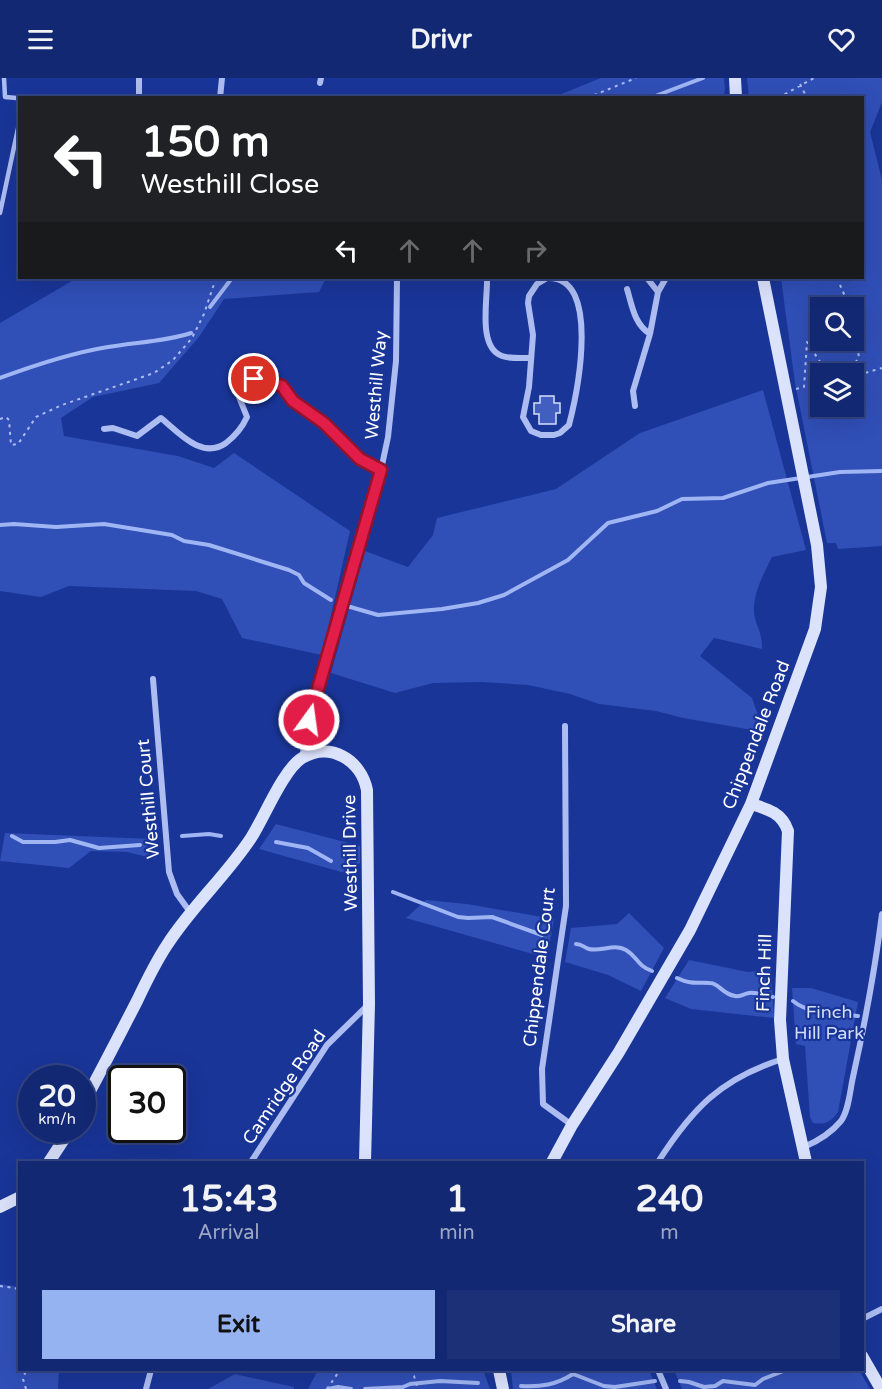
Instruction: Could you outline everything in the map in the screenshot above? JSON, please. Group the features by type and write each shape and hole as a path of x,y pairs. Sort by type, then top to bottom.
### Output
{"street":[{"path":"139,78 139,96"},
{"path":"220,96 222,78"},
{"path":"735,78 736,96"},
{"name":"Westhill Way","path":"302,758 312,702 341,612 381,470 388,436 394,384 397,279"},
{"path":"487,279 486,332 491,348 501,356 530,358"},
{"path":"547,279 542,280 532,289 529,296 533,335 524,411 525,422 535,434 548,436 565,430 571,416 583,348 574,293 570,286 557,279"},
{"path":"648,279 658,292"},
{"path":"635,406 633,391 650,334 658,292 665,279"},
{"name":"Chippendale Road","path":"553,1161 690,930 751,804 815,629 821,587 817,545 784,393 763,279"},
{"path":"627,289 639,324 650,334"},
{"path":"104,429 113,428 137,436 161,418 196,446 208,450 221,446 242,429 247,417 239,397 243,385 254,379 263,380 282,386 293,401 324,423 360,459 381,470"},
{"name":"Westhill Court","path":"153,679 169,872 177,894 190,912"},
{"name":"Chippendale Court","path":"565,726 566,906 542,1069 542,1089 543,1104 572,1125"},
{"name":"Westhill Drive","path":"302,758 321,752 330,752 358,766 365,777 368,801 369,1004 364,1161"},
{"path":"96,1079 158,960 190,912 245,848 289,772 302,758"},
{"name":"Finch Hill","path":"751,804 778,814 788,831 780,1020 783,1059 806,1161"},
{"path":"804,1147 819,1140 842,1119 846,1109 878,947 882,914"},
{"name":"Camridge Road","path":"252,1161 327,1045 369,1004"},
{"path":"659,1161 683,1125 702,1103 723,1086 748,1072 783,1059"},
{"path":"50,1161 61,1143"},
{"path":"0,1208 18,1198"},
{"path":"864,1318 882,1309"},
{"path":"864,1359 881,1389"},
{"path":"146,1389 152,1371"},
{"path":"499,1371 503,1389"},
{"path":"658,1371 666,1389"}],"lane":[{"path":"4,78 4,97 18,100"},
{"path":"0,213 18,128"}],"path":[{"path":"591,96 636,78"},
{"path":"781,96 814,78"},
{"path":"800,84 806,96"},
{"path":"0,419 6,417 9,420 9,440 10,445 14,446 18,444 36,417 62,405 154,372 173,360 192,339 204,314 216,279"},
{"path":"837,279 845,297"},
{"path":"784,393 804,387 807,342 821,363"},
{"path":"856,363 860,357 858,351"},
{"path":"864,372 882,368"},
{"path":"0,1286 18,1289"},
{"path":"26,1371 23,1379 26,1389"},
{"path":"327,1389 339,1371"},
{"path":"410,1371 418,1389"}],"green space":[{"path":"601,78 724,78 725,90 724,96 556,96"},
{"path":"747,78 882,78 882,102 870,132 882,180 882,546 838,549 836,543 827,543 795,383 781,279 864,279 864,96 749,96"},
{"path":"75,279 326,279 319,292 224,299 199,337 159,383 93,397 61,418 64,436 178,456 214,468 234,453 350,531 322,655 242,638 222,599 196,591 69,586 41,597 0,591 0,323"},
{"path":"763,390 806,550 772,557 763,576 754,605 762,649 714,638 700,656 752,698 764,732 656,711 599,704 570,694 528,685 482,682 433,683 395,693 331,673 365,551 408,567 433,535 437,518 556,489 640,433"},
{"path":"276,824 360,846 360,863 345,873 259,849"},
{"path":"5,833 152,839 156,859 127,852 91,851 69,868 0,861"},
{"path":"426,900 467,904 554,919 547,958 406,918"},
{"path":"629,913 664,948 641,991 608,975 565,962 571,928 617,924"},
{"path":"689,960 748,972 771,970 774,1018 691,1009 665,998"},
{"name":"Finch Hill Park","path":"792,988 811,988 858,1002 838,1112 833,1118 821,1124 813,1123 810,1117 805,1046 796,1044"},
{"path":"0,1284 18,1287 18,1371 59,1371 58,1389 0,1389"},
{"path":"317,1371 423,1371 432,1373 436,1371 483,1371 490,1389 308,1389"},
{"path":"511,1371 649,1371 657,1389 513,1389"},
{"path":"674,1371 860,1371 870,1389 682,1389"},
{"path":"235,1374 294,1387 294,1389 208,1389"}],"building":[{"path":"540,396 554,396 554,403 560,403 560,413 556,413 556,424 539,424 539,414 534,414 534,403 540,403"}],"waterway":[{"path":"655,96 703,78"},
{"path":"210,307 231,279"},
{"path":"0,378 80,353 191,333"},
{"path":"347,606 378,615 478,603 504,595 568,560 608,523 657,511 682,499 723,498 768,483 840,472 882,471"},
{"path":"0,525 56,527 104,524 172,535 184,541 209,545 289,570 299,575 304,583 331,600"},
{"path":"182,836 209,834 221,836"},
{"path":"12,836 23,842 70,840 99,848 140,845"},
{"path":"276,842 308,848 331,861"},
{"path":"393,892 458,917 492,917 542,935"},
{"path":"576,944 594,950 621,948 652,971"},
{"path":"677,978 690,982 713,983 735,996 752,993 773,997"},
{"path":"793,1001 807,1009 858,1016"},
{"path":"680,1381 704,1387 715,1386 723,1381 755,1385 763,1379 783,1371"},
{"path":"521,1386 548,1384 561,1381 573,1374 604,1386 615,1387 655,1381"},
{"path":"365,1389 403,1387 410,1384 440,1381 478,1383"},
{"path":"328,1389 338,1387 351,1389"}],"route":[{"path":"254,379 282,386 293,401 324,423 360,459 381,470 341,612 312,702 309,720"}]}
